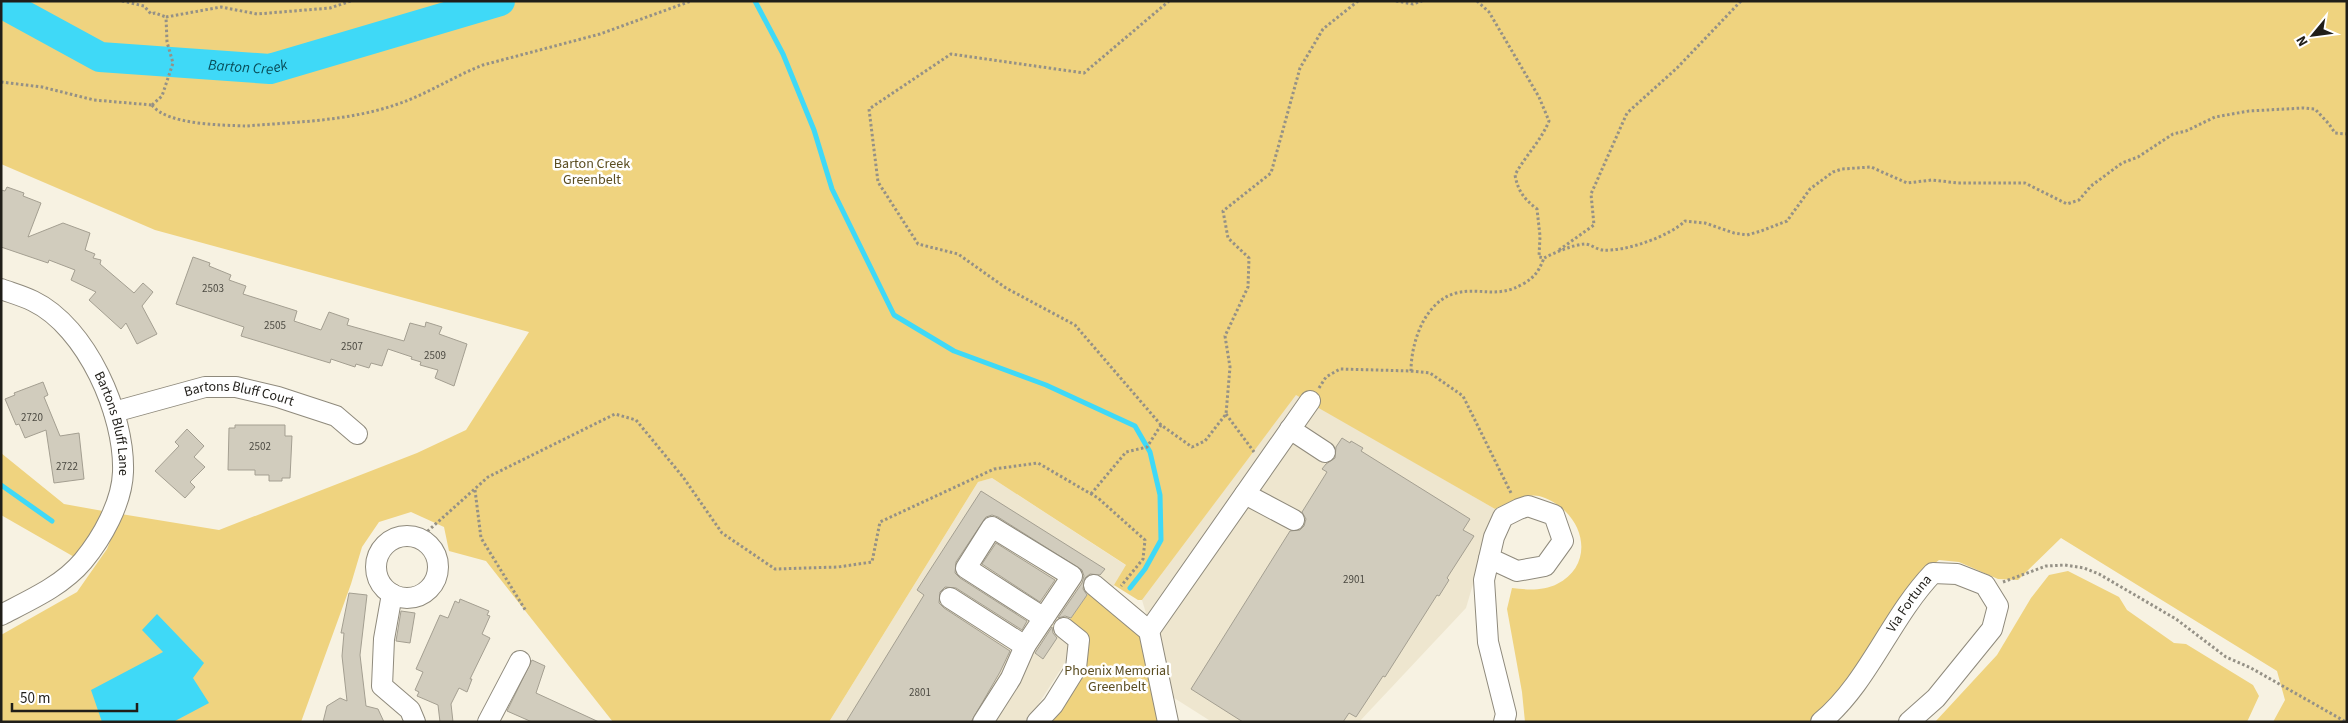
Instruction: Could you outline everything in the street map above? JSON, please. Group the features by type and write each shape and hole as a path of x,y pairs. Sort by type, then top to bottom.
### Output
{"street":[{"name":"Bartons Bluff Lane","path":"1,289 35,302 60,321 84,349 104,382 114,412 122,446 124,473 120,495 111,516 91,549 71,574 43,593 1,615"},
{"name":"Bartons Bluff Court","path":"114,412 205,387 236,387 278,397 336,416 357,434"},
{"path":"1149,631 1310,401"},
{"path":"1290,429 1325,452"},
{"path":"1245,494 1294,520"},
{"path":"1489,558 1518,571 1545,566 1563,541 1554,515 1528,506 1519,509 1503,517 1494,536 1489,558 1484,580 1488,642 1506,714 1504,722"},
{"path":"982,722 1011,678 1024,646 1044,618 1072,576 992,527 966,568 1044,618"},
{"path":"399,536 420,538 428,544 437,561 434,581 421,594 402,597 392,594 384,588 377,573 377,558 389,540 399,536"},
{"name":"Via Fortuna","path":"1821,722 1842,701 1866,670 1916,591 1933,573 1958,574 1985,585 1988,589"},
{"path":"1094,585 1149,631 1167,720"},
{"path":"1909,722 1936,698 1992,629 1998,606 1988,589"},
{"path":"392,594 384,639 382,686 410,710 415,722"},
{"path":"950,598 1024,646"},
{"path":"1037,722 1053,705 1076,668 1079,640 1064,628"},
{"path":"488,722 520,661"}],"path":[{"path":"122,1 144,6 150,14 155,13 166,17 221,7 256,14 330,8 351,1"},
{"path":"1,82 42,87 94,100 152,105 158,112 173,118 227,125 271,124 363,114 422,95 483,65 600,34 691,1"},
{"path":"1169,1 1084,73 951,54 869,109 878,182 918,244 958,254 1006,288 1075,326 1162,425 1192,447 1205,442 1226,414 1230,368 1225,336 1248,288 1250,258 1228,238 1223,211 1271,173 1300,68 1323,29 1358,1"},
{"path":"1396,1 1413,4 1422,1"},
{"path":"1477,1 1489,12 1539,97 1549,121 1543,135 1515,175 1517,189 1524,199 1537,209 1540,257 1544,258"},
{"path":"1411,371 1411,353 1430,310 1443,299 1455,293 1511,291 1534,278 1544,258 1556,252 1594,224 1591,194 1627,114 1677,68 1741,1"},
{"path":"152,105 162,96 173,63 167,42 166,17"},
{"path":"1556,252 1586,244 1602,250 1630,247 1676,230 1685,221 1704,223 1747,235 1761,231 1787,221 1810,189 1833,172 1842,169 1871,167 1907,183 1932,180 1958,183 2025,182 2067,204 2079,200 2091,186 2122,163 2138,157 2173,134 2224,115 2249,111 2309,108 2315,110 2335,133 2347,134"},
{"path":"1310,401 1326,377 1340,369 1430,373 1463,396 1519,509"},
{"path":"420,538 488,476 615,414 636,420 683,477 722,533 775,569 838,567 872,562 880,522 994,469 1038,464 1091,494 1145,540 1143,559 1111,599"},
{"path":"1226,414 1256,455 1267,462"},
{"path":"1091,494 1126,452 1147,447 1162,425"},
{"path":"474,490 481,538 526,611"},
{"path":"1988,589 2046,566 2064,565 2084,568 2115,582 2176,619 2226,657 2251,668 2346,722"}],"shaded area":[{"path":"1296,394 1495,509 1466,608 1359,722 1212,722 1171,696 1142,600"},
{"path":"992,478 1127,566 1027,722 829,722 978,482"}],"green space":[{"name":"Barton Creek Greenbelt","path":"1,1 2347,1 2347,722 2273,722 2285,700 2277,671 2061,538 2018,580 1998,579 1959,562 1939,560 1926,570 1847,685 1810,722 1525,722 1522,692 1507,609 1512,588 1546,588 1557,584 1575,569 1579,560 1581,540 1573,520 1557,504 1546,498 1534,495 1522,497 1495,509 1296,395 1142,600 1138,600 1114,585 1126,565 992,478 978,482 829,722 613,722 486,561 449,551 444,527 411,512 379,522 362,547 351,584 301,722 1,722 1,635 77,592 107,549 121,514 219,530 417,453 466,430 529,332 155,230 1,164"},
{"path":"1,453 64,504 103,511 76,558 1,515"},
{"path":"2068,571 2119,597 2127,610 2174,643 2186,644 2253,685 2259,696 2247,722 1935,722 1997,655 2031,598 2049,575"},
{"name":"Phoenix Memorial Greenbelt","path":"1094,585 1149,631 1166,722 1037,722 1076,668 1064,628"}],"water":[{"path":"157,614 204,663 193,678 209,703 175,721 102,722 91,690 163,652 142,630"}],"building":[{"path":"7,187 24,193 23,196 41,203 28,237 63,223 90,233 85,250 95,254 93,258 101,260 100,264 134,293 143,283 153,292 142,306 157,334 137,344 126,323 121,329 89,300 96,292 71,280 75,270 49,260 48,263 1,247 1,190 5,191"},
{"path":"193,257 210,263 209,266 231,275 229,280 246,286 243,294 297,311 294,321 321,330 329,312 349,319 347,325 404,341 410,323 425,327 426,322 442,327 439,334 467,344 454,386 435,378 438,370 420,365 421,362 411,359 412,357 388,349 382,366 371,363 369,368 356,364 355,367 331,359 330,363 241,336 244,327 176,304"},
{"path":"43,382 48,395 44,397 60,436 79,433 84,479 54,483 46,430 25,438 19,424 16,425 5,399 15,395 14,393"},
{"path":"235,425 285,425 285,436 292,436 290,478 282,478 282,481 269,481 269,475 255,475 255,470 228,470 229,428 235,428"},
{"path":"187,429 204,446 194,457 205,467 190,482 195,487 185,498 155,471 179,446 175,442"},
{"path":"1342,438 1363,448 1361,451 1470,519 1463,530 1474,536 1447,578 1449,580 1439,596 1437,595 1385,677 1383,676 1356,717 1349,713 1343,722 1243,722 1191,689 1290,531 1300,530 1304,526 1306,519 1302,512 1327,472 1322,469 1335,458 1336,447"},
{"path":"981,491 1105,569 1100,575 1090,574 1085,578 1083,589 1087,595 1071,618 1065,616 1058,618 1082,583 1084,576 1082,570 998,517 992,515 986,517 956,562 955,573 1027,621 1022,630 956,588 945,587 940,592 939,603 944,608 1010,651 971,722 846,722 924,595 917,590"},
{"path":"996,543 1055,580 1040,602 982,564"},
{"path":"349,593 367,595 360,655 366,706 378,709 384,722 323,722 327,706 340,698 347,701 342,656 344,633 341,633"},
{"path":"460,599 489,611 487,615 490,616 482,634 490,638 470,679 472,679 467,692 459,688 451,704 453,722 440,722 438,705 417,696 419,692 415,690 423,672 416,669 440,615 448,618 455,601 459,603"},
{"path":"401,611 415,613 410,643 396,641"},
{"path":"1052,627 1053,633 1057,638 1043,659 1035,653"},
{"path":"532,660 545,666 536,693 599,722 532,722 507,711"}],"waterway":[{"name":"Barton Creek","path":"1,3 100,57 270,69 500,1"},
{"path":"755,1 783,54 814,130 832,189 894,315 954,351 1046,385 1135,426 1150,452 1160,495 1161,540 1145,569 1130,588"},
{"path":"1,485 52,521"}]}
